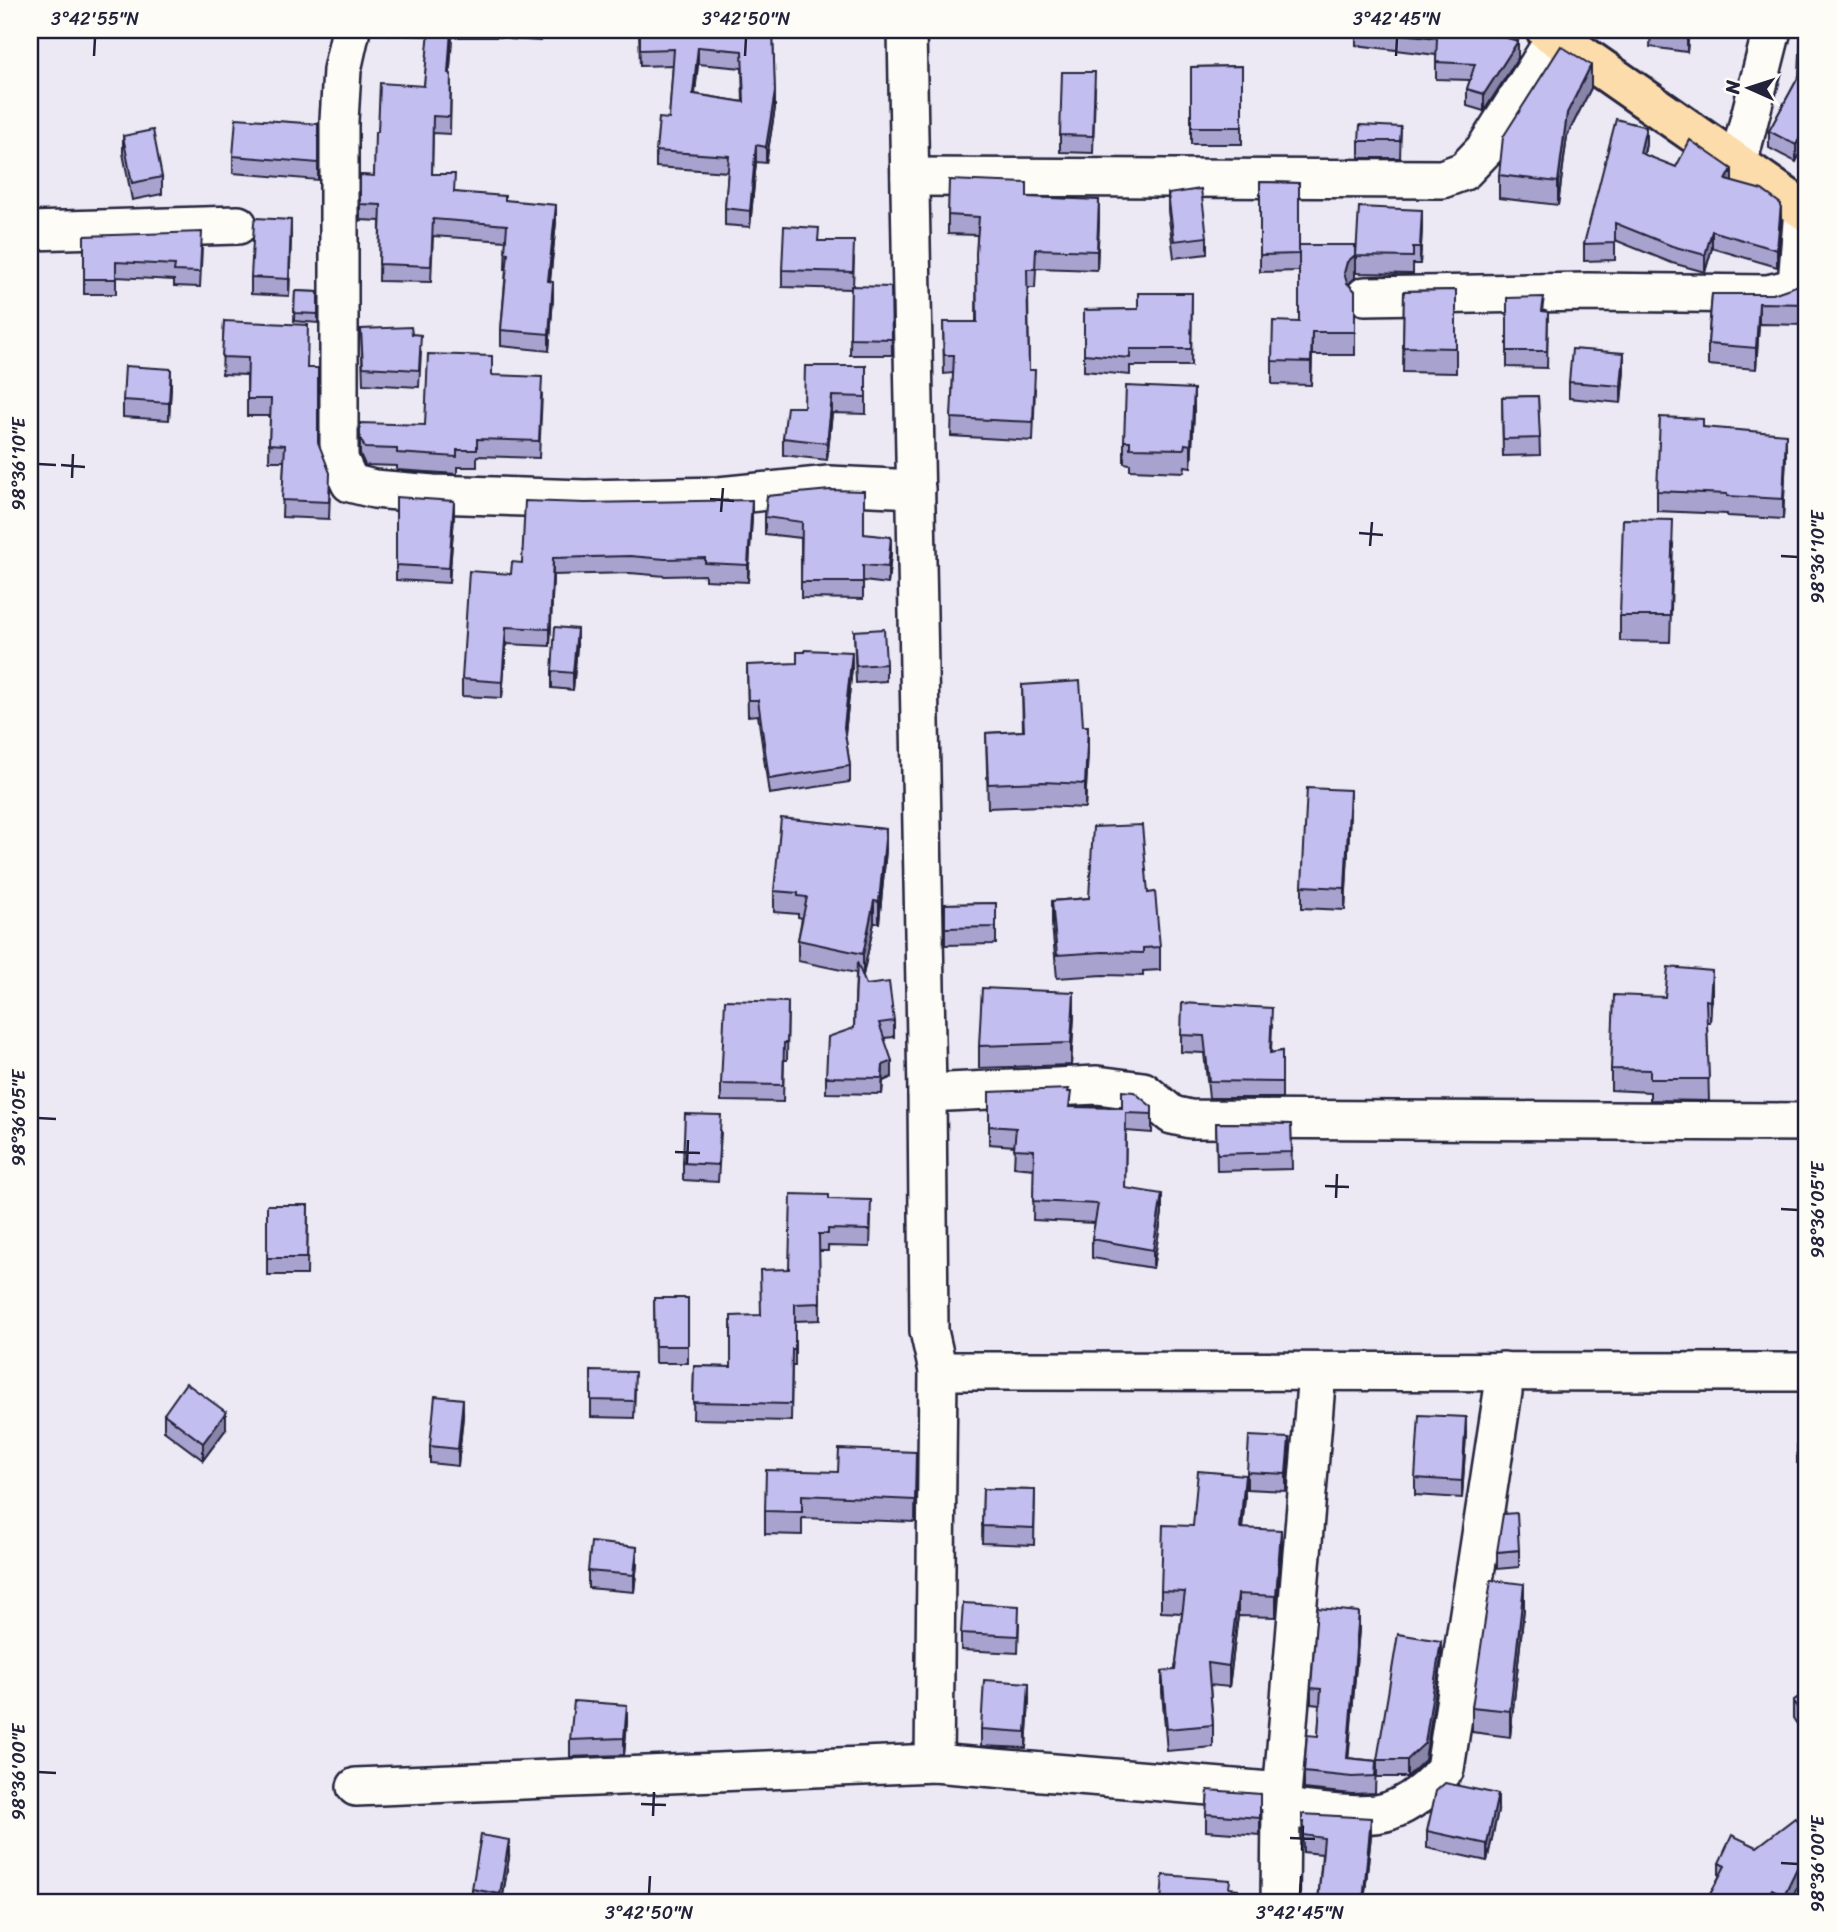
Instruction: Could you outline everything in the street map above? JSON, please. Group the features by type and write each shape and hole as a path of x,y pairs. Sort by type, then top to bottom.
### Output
{"main road":[{"path":"1551,33 1805,210"}],"street":[{"path":"351,30 342,70 339,121 339,459 350,483 374,489 433,494 585,499 719,496 829,485 915,488"},
{"path":"907,30 928,1093 929,1331 938,1371 934,1763"},
{"path":"1738,164 1772,30"},
{"path":"910,177 1442,179 1464,171 1485,149 1551,33"},
{"path":"1365,296 1587,292 1768,294 1797,284 1805,210"},
{"path":"30,231 238,225"},
{"path":"928,1093 1097,1085 1143,1091 1172,1115 1190,1119 1807,1122"},
{"path":"938,1371 1807,1372"},
{"path":"356,1787 934,1763 1281,1800 1369,1814 1388,1812 1407,1803 1430,1786 1446,1769 1503,1392 1503,1371"},
{"path":"1280,1902 1281,1800 1317,1373"}],"building":[{"path":"429,30 451,30 448,73 451,74 450,117 433,116 432,174 455,174 454,192 505,196 505,200 556,205 548,281 553,282 549,334 501,330 508,253 505,252 507,225 433,219 431,266 379,264 381,205 360,204 360,175 374,176 380,83 424,86"},
{"path":"640,30 773,30 775,92 766,147 756,145 750,211 725,208 729,156 656,151 659,118 669,119 674,49 640,50","holes":["698,47 742,51 744,102 693,94"]},
{"path":"1366,30 1479,30 1518,41 1484,94 1467,89 1475,64 1436,62 1437,38"},
{"path":"1651,30 1687,30 1687,35"},
{"path":"1801,30 1807,30 1807,124 1796,145 1769,131 1799,76"},
{"path":"1561,46 1591,65 1567,113 1558,182 1499,175 1503,137"},
{"path":"1242,66 1242,127 1191,127 1191,67"},
{"path":"1062,72 1095,72 1093,136 1060,135"},
{"path":"236,118 318,124 318,163 233,156"},
{"path":"1616,119 1646,127 1640,153 1676,167 1690,140 1732,169 1726,180 1762,190 1781,204 1777,250 1712,231 1705,255 1672,246 1615,223 1615,243 1584,244"},
{"path":"1360,125 1401,127 1400,141 1359,141"},
{"path":"153,130 162,177 132,183 123,136"},
{"path":"949,180 1027,183 1027,197 1099,200 1097,251 1036,249 1035,269 1027,269 1029,370 1035,370 1033,422 951,418 954,355 944,355 943,322 977,322 976,253 979,217 948,215"},
{"path":"1260,182 1299,183 1299,254 1260,255"},
{"path":"1201,189 1207,237 1174,241 1168,194"},
{"path":"1359,207 1422,210 1420,247 1413,247 1413,257 1356,256"},
{"path":"256,218 291,220 289,279 251,277"},
{"path":"784,226 819,228 818,241 854,241 853,272 782,270"},
{"path":"202,232 200,272 174,271 175,265 116,262 116,279 84,279 84,236"},
{"path":"1299,245 1355,245 1355,255 1347,262 1344,273 1347,283 1355,291 1355,332 1312,332 1311,362 1272,361 1273,321 1299,322"},
{"path":"1807,283 1807,304 1759,303 1756,348 1708,344 1712,294 1773,294"},
{"path":"851,286 891,287 892,339 850,338"},
{"path":"1456,290 1456,348 1403,347 1404,291"},
{"path":"295,291 318,292 318,314 294,313"},
{"path":"1138,293 1192,293 1191,349 1130,349 1130,358 1084,354 1084,310 1138,309"},
{"path":"1544,297 1542,311 1548,312 1547,351 1507,351 1507,298"},
{"path":"224,321 308,325 307,368 318,368 318,442 330,473 329,502 282,500 285,445 269,444 271,399 247,399 248,358 222,357"},
{"path":"411,327 412,334 421,335 419,370 363,367 361,329"},
{"path":"1572,349 1624,353 1621,386 1569,382"},
{"path":"428,354 492,356 492,375 542,377 539,441 477,439 477,450 457,450 457,457 397,453 397,449 365,448 360,438 360,423 425,425"},
{"path":"125,366 171,369 169,403 123,400"},
{"path":"805,366 866,366 866,397 832,396 827,443 783,438 787,407 804,407"},
{"path":"1126,386 1194,389 1191,445 1185,444 1184,449 1130,448 1130,441 1124,441"},
{"path":"1538,396 1540,438 1503,439 1502,397"},
{"path":"1660,417 1703,419 1703,427 1786,434 1783,499 1657,491"},
{"path":"830,490 864,491 864,534 891,537 888,567 863,565 863,582 801,582 802,522 765,517 767,496"},
{"path":"396,497 454,501 449,568 396,565"},
{"path":"752,500 748,565 705,563 705,558 553,558 550,629 506,627 502,682 462,679 469,571 511,574 512,562 522,563 525,501 585,503"},
{"path":"1623,519 1673,520 1670,616 1620,616"},
{"path":"1805,577 1807,577 1807,663"},
{"path":"555,627 577,629 573,673 552,671"},
{"path":"884,629 886,664 856,666 854,631"},
{"path":"797,652 852,652 844,727 850,766 769,779 758,700 748,700 747,665 797,663"},
{"path":"1080,681 1083,726 1088,726 1085,784 988,784 986,733 1024,731 1022,685"},
{"path":"1307,788 1350,790 1345,888 1302,886"},
{"path":"781,818 886,829 879,902 874,901 863,954 798,940 807,897 798,896 798,893 774,891"},
{"path":"1142,825 1148,893 1155,892 1160,947 1143,948 1143,953 1057,955 1052,901 1089,898 1093,827"},
{"path":"996,903 996,927 945,928 945,904"},
{"path":"857,962 866,985 889,982 894,1021 879,1023 892,1061 883,1065 882,1078 826,1077 828,1037 854,1028"},
{"path":"1668,967 1712,971 1710,1001 1706,1000 1709,1079 1650,1079 1650,1070 1611,1069 1614,995 1665,997"},
{"path":"982,988 1074,992 1071,1043 979,1046"},
{"path":"725,1000 788,1002 783,1085 721,1084"},
{"path":"1182,1003 1272,1008 1270,1053 1282,1051 1282,1082 1209,1081 1204,1036 1181,1035"},
{"path":"1069,1089 1069,1107 1122,1108 1122,1091 1134,1092 1152,1107 1152,1114 1126,1113 1125,1188 1162,1194 1153,1250 1092,1239 1098,1204 1033,1201 1034,1150 1014,1149 1016,1128 989,1126 989,1092"},
{"path":"685,1114 721,1115 718,1165 683,1163"},
{"path":"1216,1123 1291,1124 1292,1152 1217,1154"},
{"path":"791,1194 829,1195 829,1199 871,1200 870,1230 828,1229 828,1234 819,1234 820,1303 795,1304 791,1404 693,1402 694,1366 731,1367 731,1316 761,1315 760,1270 789,1269"},
{"path":"267,1205 308,1205 307,1258 267,1258"},
{"path":"654,1298 688,1298 688,1346 655,1346"},
{"path":"591,1371 635,1372 634,1401 591,1400"},
{"path":"1807,1373 1807,1439 1797,1438"},
{"path":"186,1383 226,1412 203,1443 164,1414"},
{"path":"435,1396 463,1399 458,1449 430,1446"},
{"path":"1419,1415 1466,1417 1462,1481 1415,1478"},
{"path":"1249,1436 1289,1438 1286,1474 1247,1472"},
{"path":"839,1449 916,1452 915,1500 802,1495 802,1512 765,1511 766,1470 838,1472"},
{"path":"1198,1471 1245,1475 1240,1528 1281,1530 1276,1596 1238,1594 1229,1666 1208,1663 1213,1725 1167,1729 1162,1671 1175,1670 1185,1592 1161,1591 1163,1525 1193,1526"},
{"path":"983,1489 1035,1490 1034,1528 982,1526"},
{"path":"1517,1513 1519,1550 1497,1552 1503,1514"},
{"path":"591,1542 637,1547 634,1575 588,1571"},
{"path":"1491,1580 1524,1584 1510,1711 1472,1707"},
{"path":"963,1603 1019,1606 1018,1636 961,1633"},
{"path":"1317,1608 1359,1612 1347,1758 1376,1761 1375,1776 1352,1777 1304,1772 1307,1735 1318,1736 1321,1689 1311,1688"},
{"path":"1398,1634 1441,1641 1425,1743 1407,1760 1377,1760"},
{"path":"984,1680 1029,1683 1026,1732 981,1729"},
{"path":"1807,1691 1807,1722 1793,1701"},
{"path":"574,1701 627,1705 624,1738 570,1740"},
{"path":"1445,1783 1498,1794 1487,1844 1427,1831 1436,1791"},
{"path":"1208,1790 1260,1794 1260,1818 1206,1814"},
{"path":"1302,1814 1371,1818 1363,1902 1318,1902 1324,1838 1303,1835"},
{"path":"1795,1818 1807,1832 1807,1879 1798,1866 1784,1895 1772,1889 1765,1902 1706,1902 1725,1866 1719,1863 1732,1835 1757,1847"},
{"path":"481,1835 509,1840 500,1894 472,1889"},
{"path":"1163,1875 1230,1880 1229,1888 1238,1889 1237,1902 1161,1902"}]}
